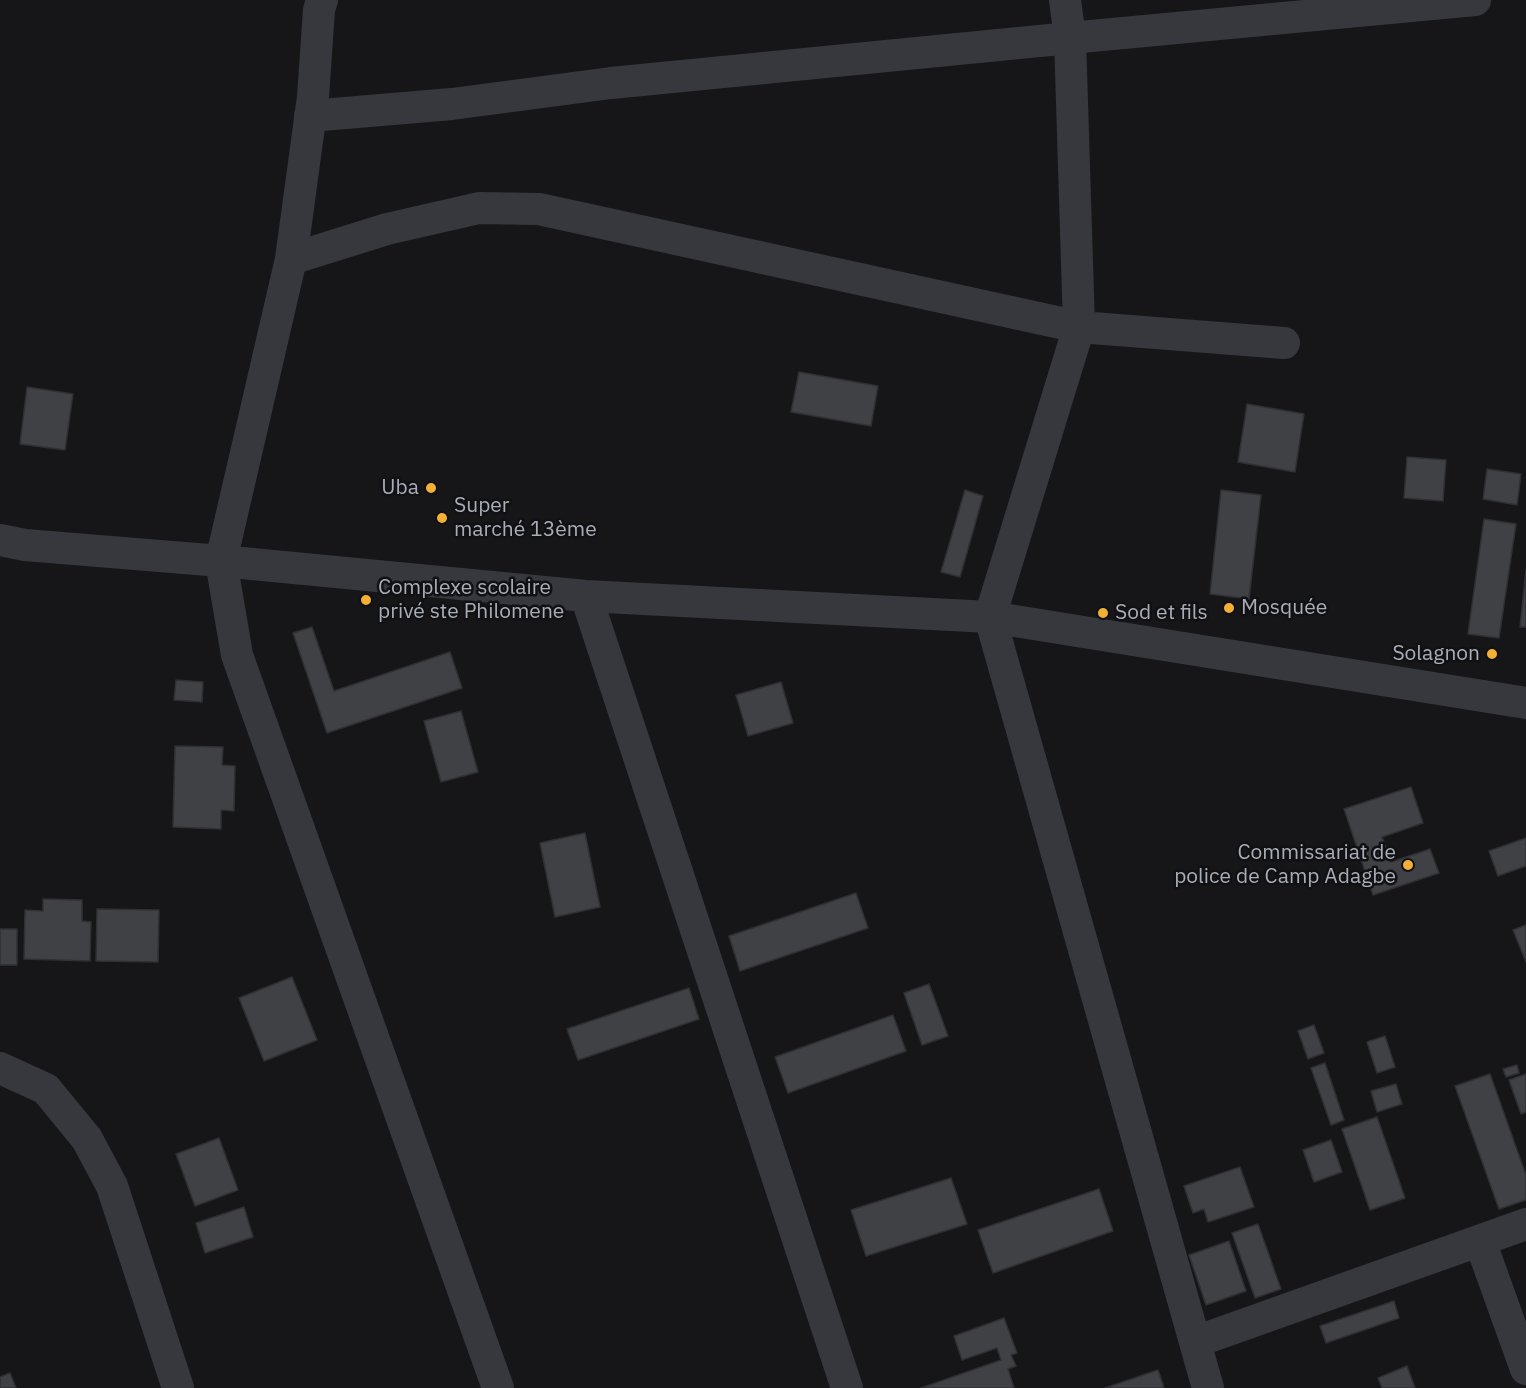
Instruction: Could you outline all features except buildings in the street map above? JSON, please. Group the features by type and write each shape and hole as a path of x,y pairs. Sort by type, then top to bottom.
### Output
{"street":[{"path":"322,0 319,10 310,116 291,260 221,561 237,655 498,1388"},
{"path":"1065,0 1070,38 1079,327 990,617 1208,1388"},
{"path":"310,116 452,104 611,83 1475,0"},
{"path":"291,260 387,229 479,208 539,209 1079,327 1284,343"},
{"path":"0,540 25,545 221,561 586,596 990,617 1526,703"},
{"path":"586,596 848,1388"},
{"path":"0,1068 46,1089 87,1139 112,1186 178,1388"},
{"path":"1195,1342 1526,1224"},
{"path":"1480,1241 1526,1369"}],"place":[{"name":"Uba","path":"431,488"},
{"name":"Super marché 13ème","path":"442,518"},
{"name":"Complexe scolaire privé ste Philomene","path":"366,600"},
{"name":"Mosquée","path":"1229,608"},
{"name":"Sod et fils","path":"1103,613"},
{"name":"Solagnon","path":"1492,654"},
{"name":"Commissariat de police de Camp Adagbe","path":"1408,865"}]}
